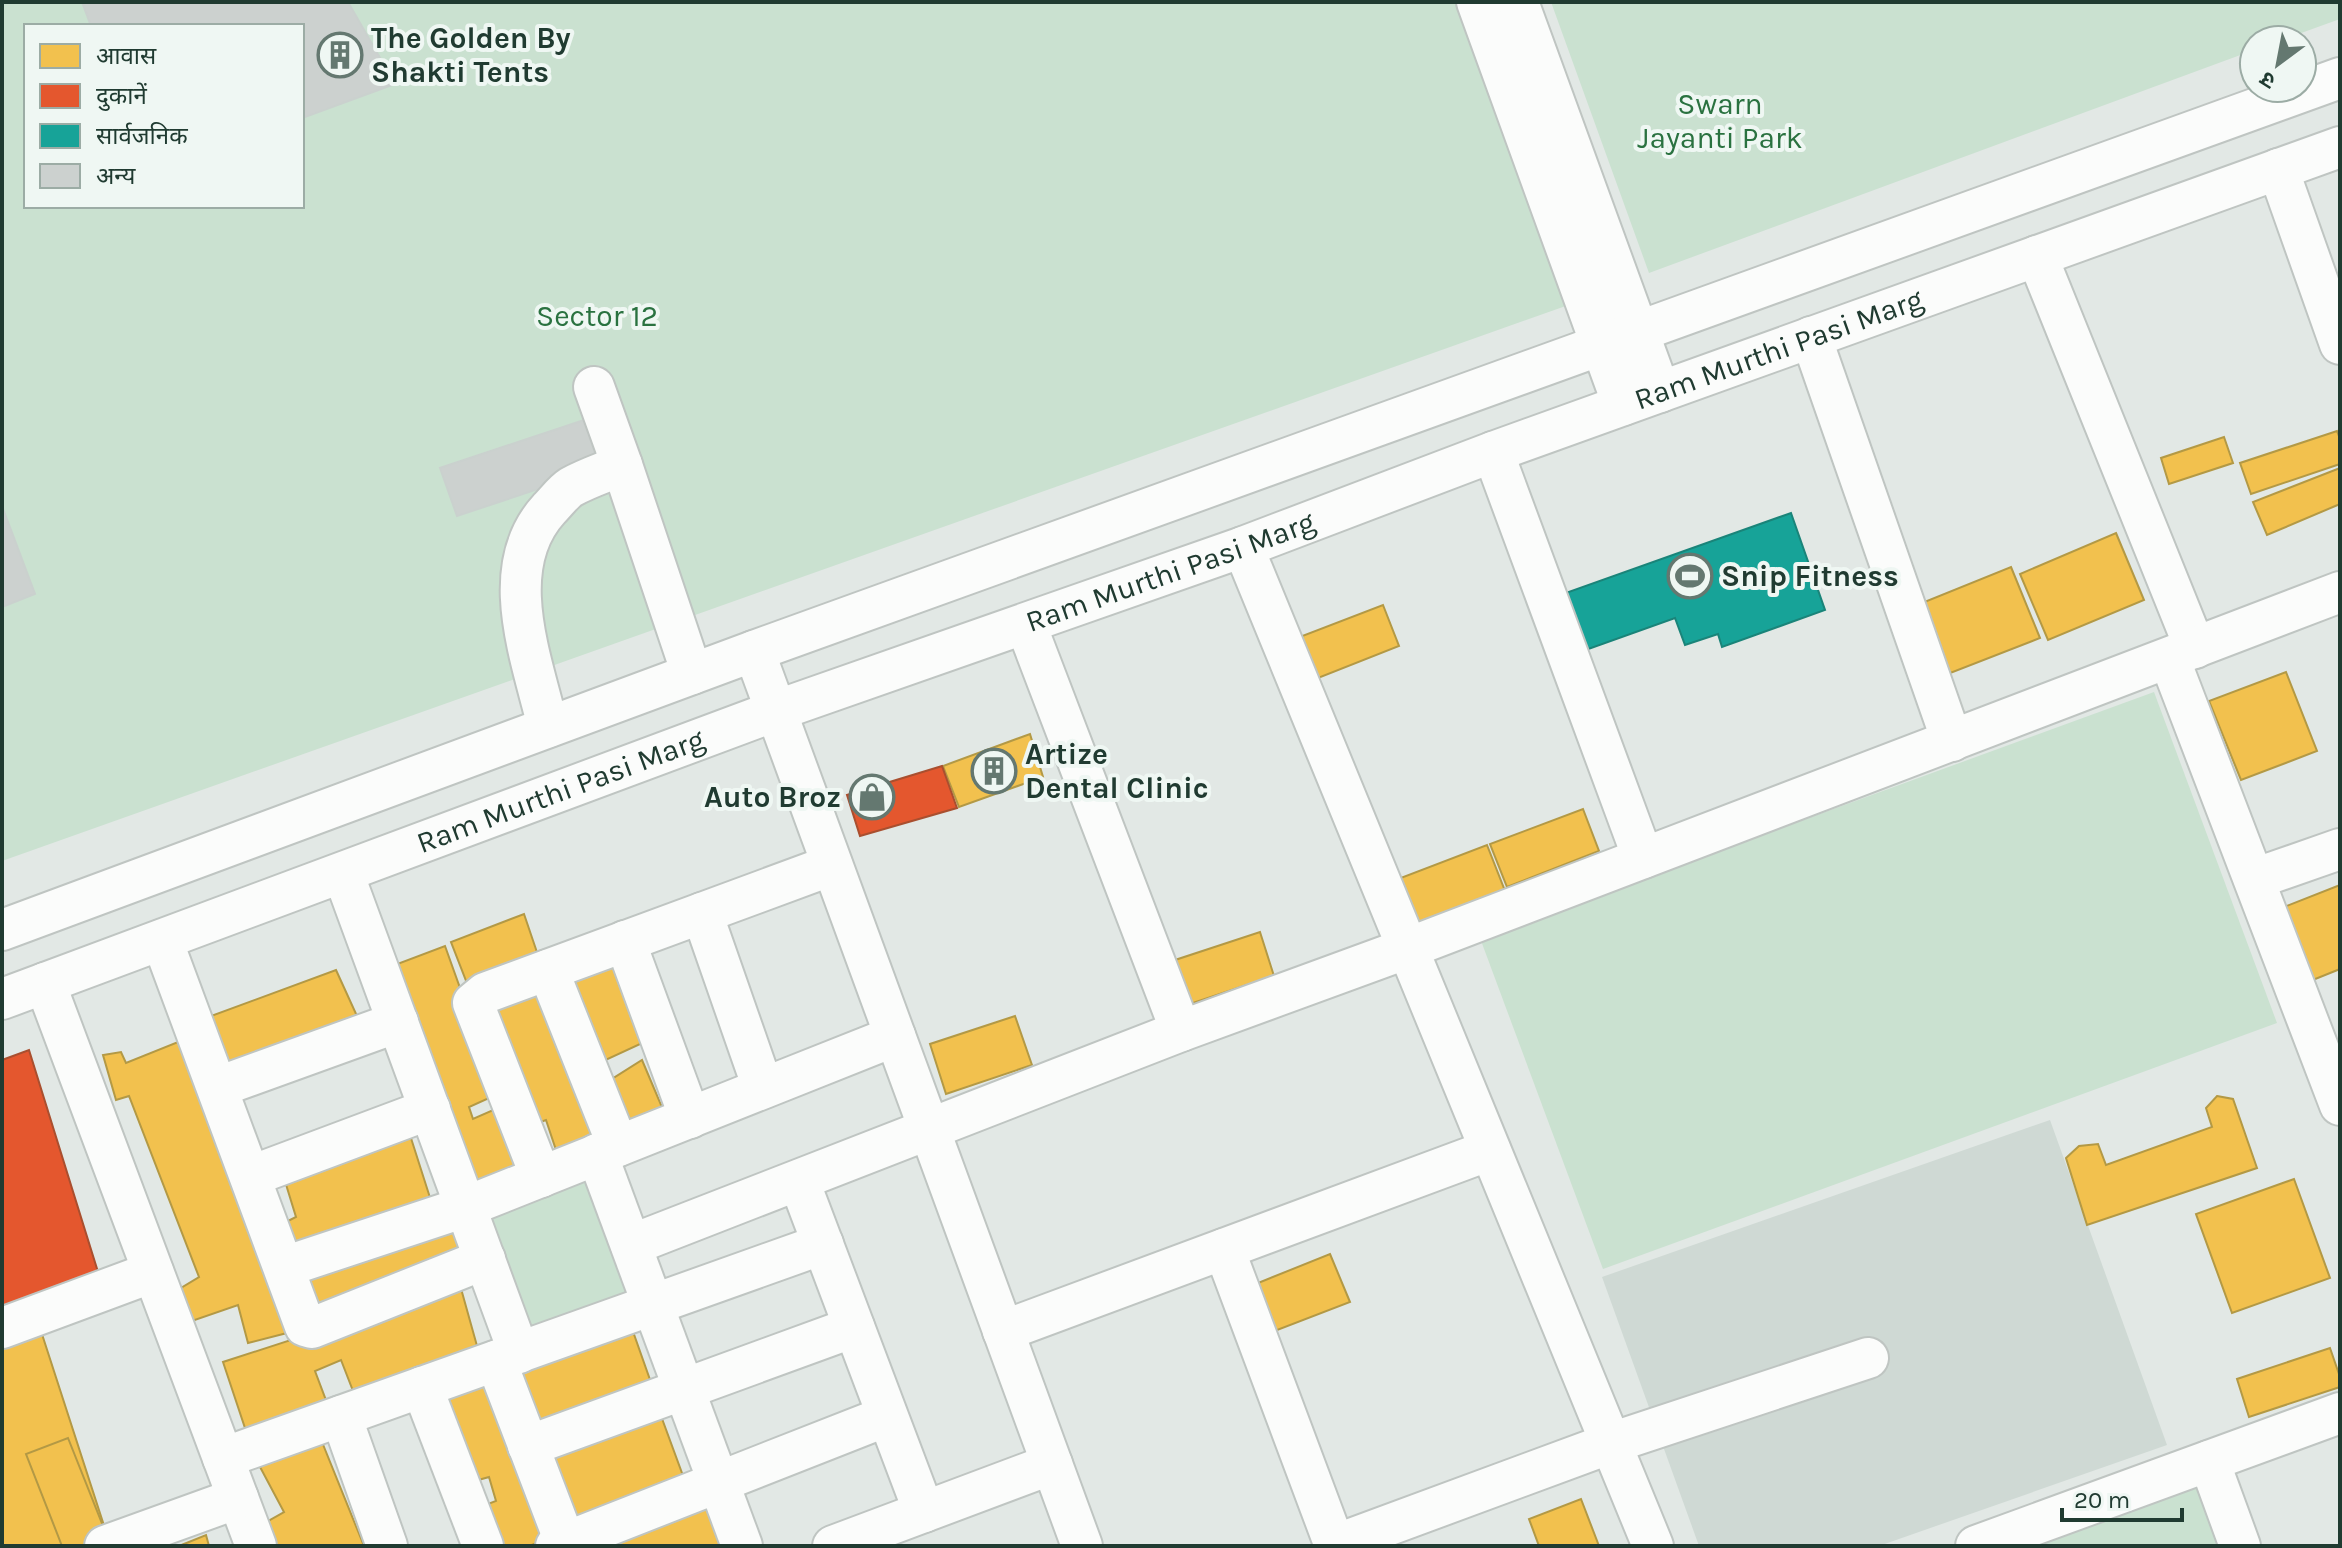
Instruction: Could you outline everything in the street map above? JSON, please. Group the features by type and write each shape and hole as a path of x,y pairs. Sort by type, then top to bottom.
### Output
{"street":[{"path":"1477,2 1620,338"},
{"path":"1518,2 1641,399"},
{"name":"Ram Murthi Pasi Marg","path":"2,930 754,651 2340,78"},
{"name":"Ram Murthi Pasi Marg","path":"2,999 775,711 1243,547 1493,452 2340,147"},
{"path":"2278,169 2340,344"},
{"path":"2037,256 2182,653 2254,879 2340,1105"},
{"path":"1811,337 1952,741"},
{"path":"594,387 692,674"},
{"path":"1493,452 1643,858"},
{"path":"548,727 523,620 520,586 529,538 544,515 569,488 622,465"},
{"path":"1243,547 1653,1546"},
{"path":"631,1245 1181,1031 1408,948 2340,592"},
{"path":"1026,625 1181,1031"},
{"path":"754,651 1082,1546"},
{"path":"2254,879 2340,849"},
{"path":"541,1177 473,1003 485,993 832,865"},
{"path":"343,873 485,1259 528,1446 560,1544 887,1416"},
{"path":"702,913 763,1088"},
{"path":"162,940 303,1323 312,1328 485,1259"},
{"path":"625,941 690,1118"},
{"path":"548,970 608,1150 631,1245 742,1546"},
{"path":"45,983 256,1546"},
{"path":"218,1087 398,1022"},
{"path":"284,1267 465,1207 895,1036"},
{"path":"251,1176 430,1109"},
{"path":"1003,1331 1490,1150"},
{"path":"799,1181 924,1512"},
{"path":"223,1458 823,1244"},
{"path":"1224,1249 1335,1546 1611,1443 1868,1358"},
{"path":"2,1328 153,1272"},
{"path":"528,1446 854,1327"},
{"path":"422,1387 483,1546"},
{"path":"1976,1546 2340,1413"},
{"path":"341,1416 387,1546"},
{"path":"2209,1461 2240,1546"},
{"path":"833,1546 1052,1464"},
{"path":"105,1546 238,1498"}],"shaded area":[{"path":"2050,1120 2167,1445 1879,1546 1699,1546 1602,1277"}],"green space":[{"name":"Sector 12","path":"2,2 1467,2 1577,302 2,861"},
{"name":"Swarn Jayanti Park","path":"1551,2 2340,2 2340,19 2318,27 2318,24 2238,24 2238,56 1649,273"},
{"path":"2154,692 2277,1023 1603,1269 1480,938"},
{"path":"589,1163 642,1298 529,1341 477,1206"},
{"path":"2198,1487 2220,1546 2032,1546"}],"building: आवास":[{"path":"2337,431 2340,464 2251,494 2240,463"},
{"path":"2224,437 2233,463 2169,484 2161,458"},
{"path":"2340,468 2340,504 2267,535 2253,502"},
{"path":"2116,533 2144,600 2048,640 2020,574"},
{"path":"2011,567 2040,638 1940,677 1912,607"},
{"path":"1383,605 1399,646 1313,680 1297,638"},
{"path":"2286,672 2317,751 2241,780 2209,701"},
{"name":"Artize Dental Clinic","path":"1030,734 1043,777 959,807 943,766"},
{"path":"1583,809 1599,851 1507,887 1490,844"},
{"path":"1487,845 1505,891 1415,925 1398,879"},
{"path":"2340,885 2340,969 2303,984 2294,962 2305,957 2284,907"},
{"path":"524,914 542,967 470,991 451,942"},
{"path":"1260,932 1274,976 1181,1007 1166,963"},
{"path":"445,946 498,1094 469,1107 473,1119 500,1107 526,1174 465,1192 384,969"},
{"path":"621,961 651,1039 597,1064 562,985"},
{"path":"336,970 362,1027 220,1079 203,1019"},
{"path":"540,988 599,1148 560,1162 546,1120 526,1127 481,1008"},
{"path":"1015,1016 1032,1065 946,1094 930,1044"},
{"path":"178,1042 287,1333 248,1343 238,1305 189,1322 181,1288 199,1277 129,1096 116,1100 103,1055 121,1052 126,1063"},
{"path":"642,1060 667,1119 634,1129 612,1079"},
{"path":"27,1080 59,1164 9,1183 2,1164 2,1090"},
{"path":"2217,1096 2233,1099 2257,1168 2087,1225 2066,1158 2079,1146 2098,1144 2106,1165 2212,1127 2206,1108"},
{"path":"410,1135 433,1207 292,1255 278,1226 296,1217 284,1178"},
{"path":"2294,1179 2330,1278 2232,1313 2196,1214"},
{"path":"43,1193 85,1281 45,1299 3,1211"},
{"path":"466,1211 482,1258 308,1327 289,1271"},
{"path":"1330,1254 1350,1302 1272,1332 1253,1285"},
{"path":"460,1285 479,1353 355,1396 341,1360 315,1371 327,1403 246,1431 223,1362"},
{"path":"630,1323 655,1394 534,1438 507,1367"},
{"path":"40,1328 109,1541 94,1546 2,1546 2,1340"},
{"path":"2330,1348 2340,1377 2340,1387 2249,1417 2237,1379"},
{"path":"491,1373 550,1538 529,1546 490,1546 475,1509 496,1501 489,1477 464,1484 431,1397"},
{"path":"657,1405 686,1484 566,1529 536,1448"},
{"path":"68,1438 109,1541 96,1546 62,1546 26,1454"},
{"path":"322,1442 364,1546 271,1546 263,1524 284,1512 259,1465"},
{"path":"709,1491 733,1546 570,1546"},
{"path":"1581,1499 1599,1546 1539,1546 1529,1519"},
{"path":"206,1535 209,1546 179,1546"}],"building: दुकानें":[{"path":"942,766 957,808 860,836 847,795"},
{"path":"29,1050 98,1272 2,1308 2,1060"}],"building: सार्वजनिक":[{"path":"1791,513 1825,610 1722,647 1718,634 1685,645 1675,618 1580,652 1560,595"}],"building: अन्य":[{"name":"The Golden By Shakti Tents","path":"82,2 348,2 395,84 304,117 304,24 90,24"},
{"path":"593,417 610,465 457,516 440,468"},
{"path":"2,506 35,594 2,607"}],"place":[{"name":"The Golden By Shakti Tents","path":"340,55"},
{"name":"Snip Fitness","path":"1690,576"},
{"name":"Artize Dental Clinic","path":"994,771"},
{"name":"Auto Broz","path":"872,797"}]}
